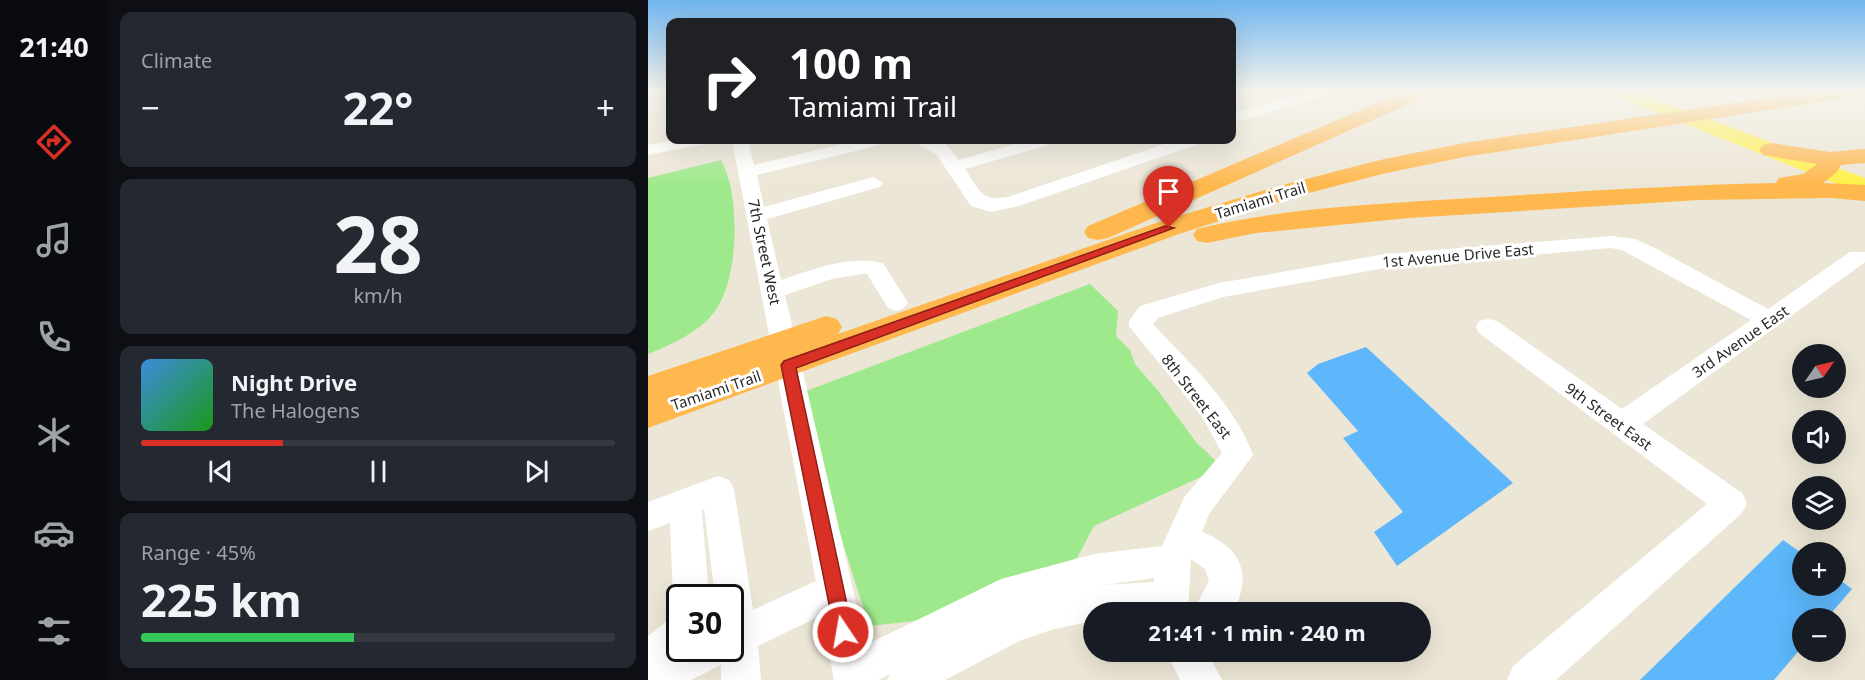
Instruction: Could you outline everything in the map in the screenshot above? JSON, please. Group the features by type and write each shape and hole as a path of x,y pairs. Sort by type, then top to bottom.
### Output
{"highway":[{"path":"1089,236 1351,122"},
{"name":"Tamiami Trail","path":"648,414 896,303 1089,236 1224,194 1331,165 1460,139 1562,122"},
{"name":"Tamiami Trail","path":"648,389 786,353 1030,278 1169,228 1338,177 1583,122"},
{"path":"1771,150 1827,165"},
{"path":"1700,192 1810,180 1827,165 1865,156"},
{"path":"1030,278 1194,237 1256,225 1409,210 1700,192 1832,190 1865,193"}],"main road":[{"path":"1688,122 1827,165 1865,172"},
{"path":"1698,122 1771,150"},
{"path":"1827,165 1865,187"}],"street":[{"path":"648,150 678,144"},
{"name":"7th Street West","path":"741,144 853,677"},
{"path":"748,172 862,144"},
{"path":"936,144 943,150 978,202 991,206 1012,202 1180,144"},
{"path":"954,166 1032,144"},
{"path":"757,215 873,183"},
{"name":"1st Avenue Drive East","path":"1142,326 1141,321 1149,312 1219,290 1385,261 1611,242 1627,244 1643,251 1770,320"},
{"name":"3rd Avenue East","path":"1621,425 1858,257"},
{"path":"773,291 848,268 864,266 875,268 896,303"},
{"name":"8th Street East","path":"1142,326 1220,420 1236,447 1238,455 1196,506 1178,550"},
{"name":"9th Street East","path":"1488,327 1731,503 1527,680"},
{"path":"648,517 718,489 724,584"},
{"path":"685,502 690,584"},
{"path":"1172,602 1178,550"},
{"path":"853,677 985,619 1046,614 1093,587 1178,550 1208,551 1217,558 1227,578 1227,588 1220,602"},
{"path":"1093,587 1124,599 1144,602"},
{"path":"744,634 835,590"},
{"path":"907,680 985,619"},
{"path":"648,656 666,646"},
{"path":"649,680 686,662"},
{"path":"735,662 741,680"},
{"path":"1191,662 1202,680"}],"green space":[{"path":"721,160 728,175 732,195 734,240 728,283 721,302 698,328 648,354 648,178"},
{"path":"1090,284 1118,311 1116,336 1130,350 1135,364 1196,442 1219,464 1203,476 1094,526 1077,558 915,621 869,626 839,531 806,391"}],"water":[{"path":"1366,347 1513,483 1397,566 1374,532 1403,512 1343,438 1358,431 1307,373 1318,364"},
{"path":"1783,540 1792,546 1792,596 1846,596 1836,608 1792,608 1792,659 1774,680 1640,680"},
{"path":"1846,584 1852,589 1846,596"}],"route":[{"path":"843,632 789,365 1169,228"}]}
